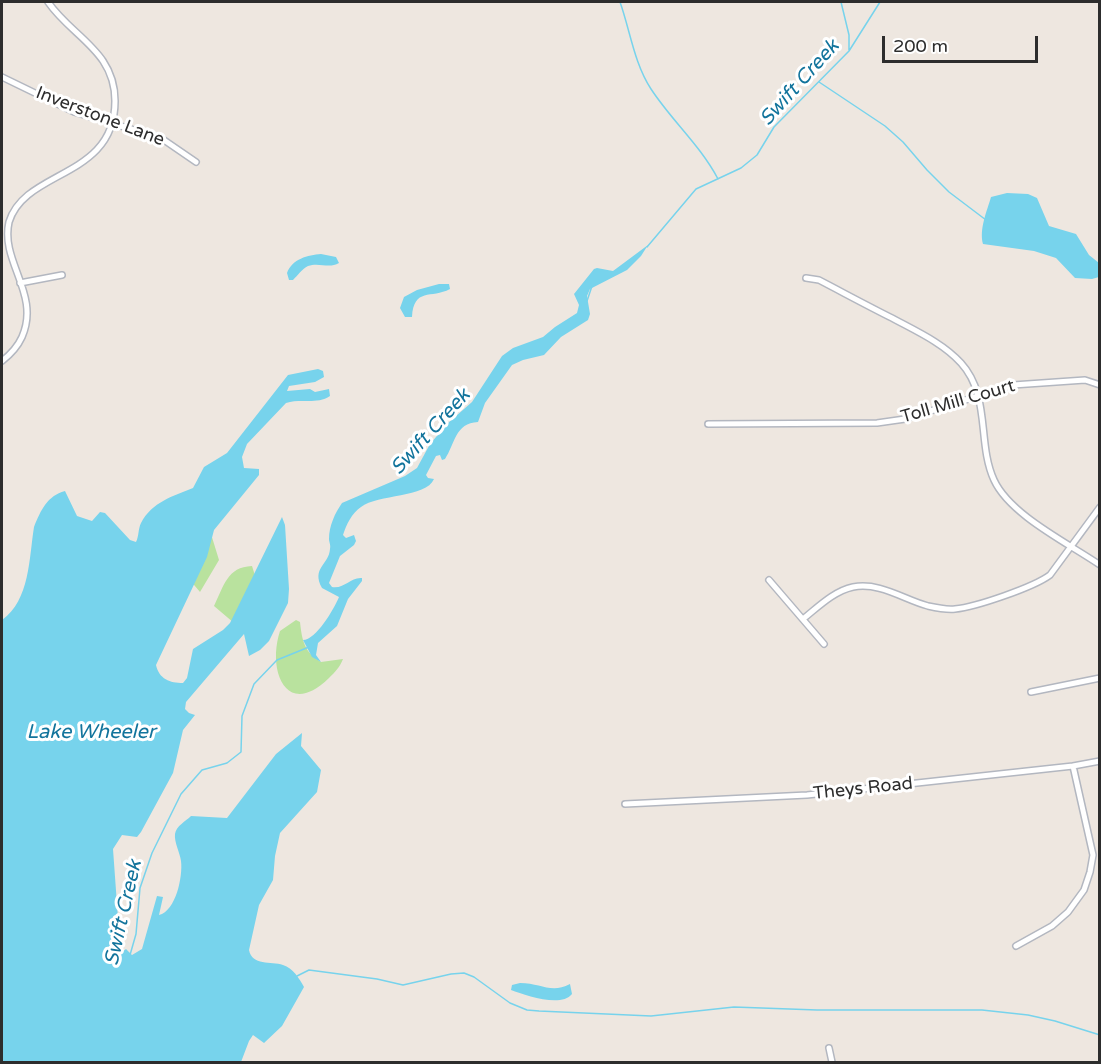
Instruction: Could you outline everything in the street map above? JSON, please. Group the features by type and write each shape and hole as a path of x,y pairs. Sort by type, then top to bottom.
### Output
{"street":[{"path":"2,361 18,346 25,330 28,314 7,245 12,214 27,197 88,159 102,144 112,123 115,101 108,68 101,56 48,2"},
{"name":"Inverstone Lane","path":"2,77 74,111 161,138 196,162"},
{"path":"20,284 62,275"},
{"path":"806,278 819,280 932,340 962,364 978,395 988,465 995,482 1004,495 1026,517 1100,565"},
{"name":"Toll Mill Court","path":"708,424 877,423 905,419 1020,384 1085,380 1100,385"},
{"path":"803,619 838,592 852,588 867,586 941,609 965,607 1040,582 1050,574 1100,507"},
{"path":"769,580 824,644"},
{"path":"1031,692 1100,678"},
{"name":"Theys Road","path":"625,804 807,795 1073,766 1100,761"},
{"path":"1016,946 1053,926 1068,912 1084,890 1090,872 1093,855 1073,766"},
{"path":"829,1048 832,1062"}],"green space":[{"path":"211,534 219,560 200,592 184,573"},
{"path":"252,566 257,582 234,623 214,606 227,579 237,570"},
{"path":"296,620 300,622 307,650 315,658 321,662 343,659 329,678 314,690 301,694 291,692 284,685 278,674 276,661 280,631"}],"water":[{"path":"1007,193 1028,194 1037,198 1049,226 1076,234 1089,255 1099,263 1099,277 1075,278 1056,258 1034,251 983,244 983,226 991,197"},
{"path":"648,245 627,270 590,289 587,296 590,314 588,320 561,337 544,355 512,365 485,403 478,422 470,423 460,430 445,459 442,460 440,455 436,456 426,475 434,479 429,485 412,493 369,503 355,512 343,535 346,538 354,535 356,541 340,556 329,583 332,587 337,587 358,578 362,578 362,581 348,599 337,626 318,643 316,655 321,662 312,657 303,640 308,639 319,630 339,597 322,588 318,576 329,554 331,525 342,503 405,476 417,468 430,444 448,423 472,402 502,356 513,348 543,337 577,313 579,305 574,294 594,269 613,271"},
{"path":"321,254 336,257 339,263 308,266 293,280 289,280 287,273 293,264 306,257"},
{"path":"439,284 449,284 450,289 420,298 413,308 412,317 405,317 400,308 404,297 417,290"},
{"name":"Lake Wheeler","path":"318,369 323,371 324,377 315,382 289,386 287,391 310,389 315,392 329,389 330,396 314,401 286,403 247,444 242,457 244,468 259,469 259,475 214,530 207,557 156,665 157,670 166,679 183,683 187,678 193,649 230,623 282,517 285,525 288,603 269,641 260,650 249,656 244,634 186,702 185,709 195,715 183,730 173,773 141,832 137,837 122,835 113,849 120,946 122,952 126,949 132,955 142,949 157,896 163,897 159,915 170,907 177,892 181,867 175,837 177,829 191,816 227,818 276,754 302,733 301,746 321,770 317,792 280,833 273,880 259,905 249,950 254,959 258,961 290,968 304,987 282,1026 264,1043 253,1035 241,1062 2,1062 2,620 11,612 23,590 27,578 34,527 39,515 49,500 65,491 77,516 92,521 100,512 105,513 130,540 136,542 141,523 151,510 164,501 193,488 204,467 227,453 288,375"},
{"path":"520,983 551,988 570,984 572,994 567,998 552,1000 511,990 512,985"}],"waterway":[{"path":"620,2 645,79 659,101 703,155 718,179"},
{"path":"841,2 849,35 849,50"},
{"name":"Swift Creek","path":"647,247 696,189 741,168 757,155 774,127 849,51 880,2"},
{"path":"819,82 885,126 949,192 986,220"},
{"name":"Swift Creek","path":"587,301 592,286"},
{"name":"Swift Creek","path":"130,955 136,934 140,888 152,853 181,794 202,770 227,763 241,752 242,716 254,684 277,660 309,647"},
{"path":"297,976 309,970 377,979 403,985 464,973 474,977 510,1003 527,1010 539,1011 651,1016 734,1007 817,1010 982,1010 1028,1015 1100,1035"}]}
